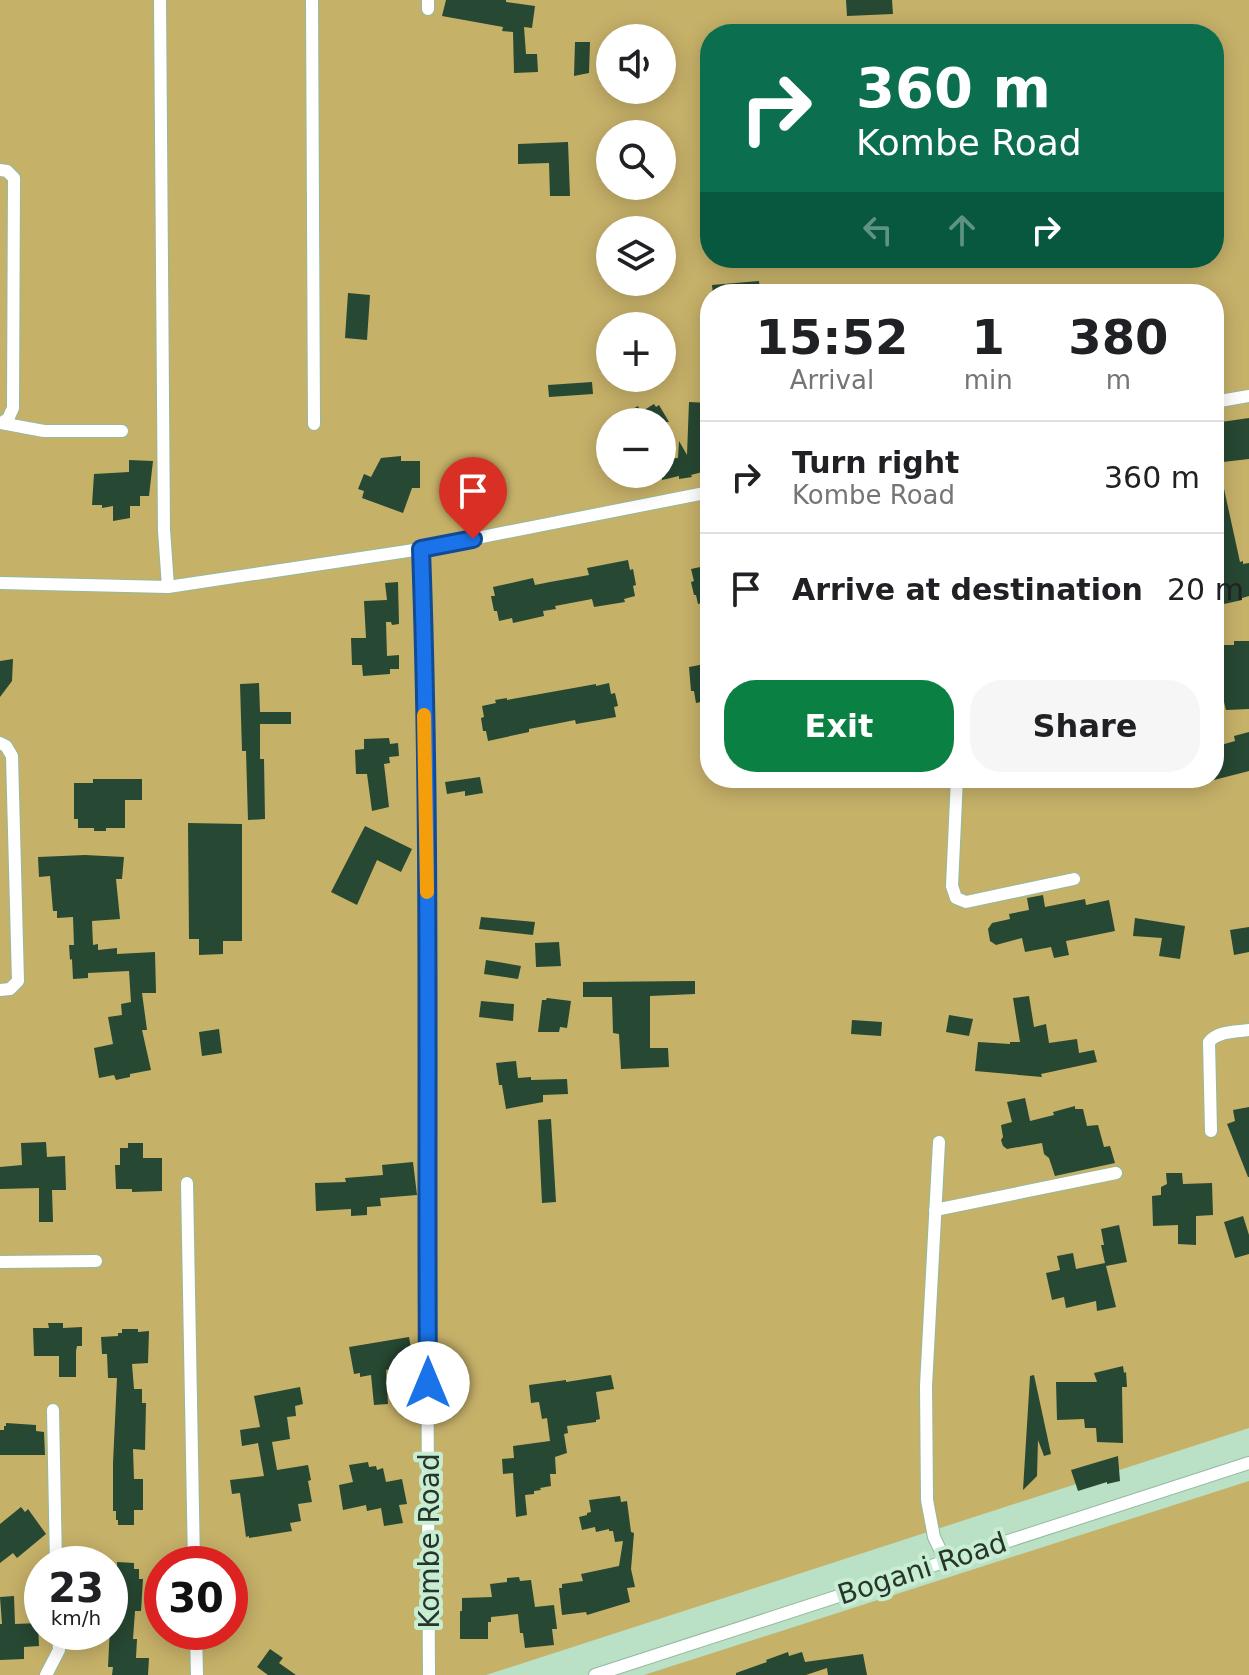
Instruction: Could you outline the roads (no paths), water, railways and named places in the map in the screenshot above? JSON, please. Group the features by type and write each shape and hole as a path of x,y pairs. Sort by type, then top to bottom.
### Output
{"street":[{"path":"160,0 164,517 168,587"},
{"path":"312,0 314,424"},
{"path":"0,170 7,171 14,178 13,408 8,419 0,423"},
{"path":"1224,400 1249,396"},
{"path":"0,423 44,431 122,431"},
{"path":"0,583 168,587 421,549 700,494"},
{"name":"Kombe Road","path":"421,549 428,916 429,1675"},
{"path":"0,743 12,756 18,981 10,989 0,990"},
{"path":"957,788 952,886 956,898 966,902 1074,879"},
{"path":"1211,1131 1209,1042 1221,1034 1249,1030"},
{"path":"939,1142 926,1386 927,1500 934,1537 945,1560"},
{"path":"935,1210 1116,1173"},
{"path":"187,1183 194,1546"},
{"path":"0,1262 96,1261"},
{"path":"53,1410 56,1546"},
{"name":"Bogani Road","path":"595,1675 639,1668 945,1560 1249,1463"},
{"path":"46,1675 59,1650"},
{"path":"196,1650 197,1675"}]}
